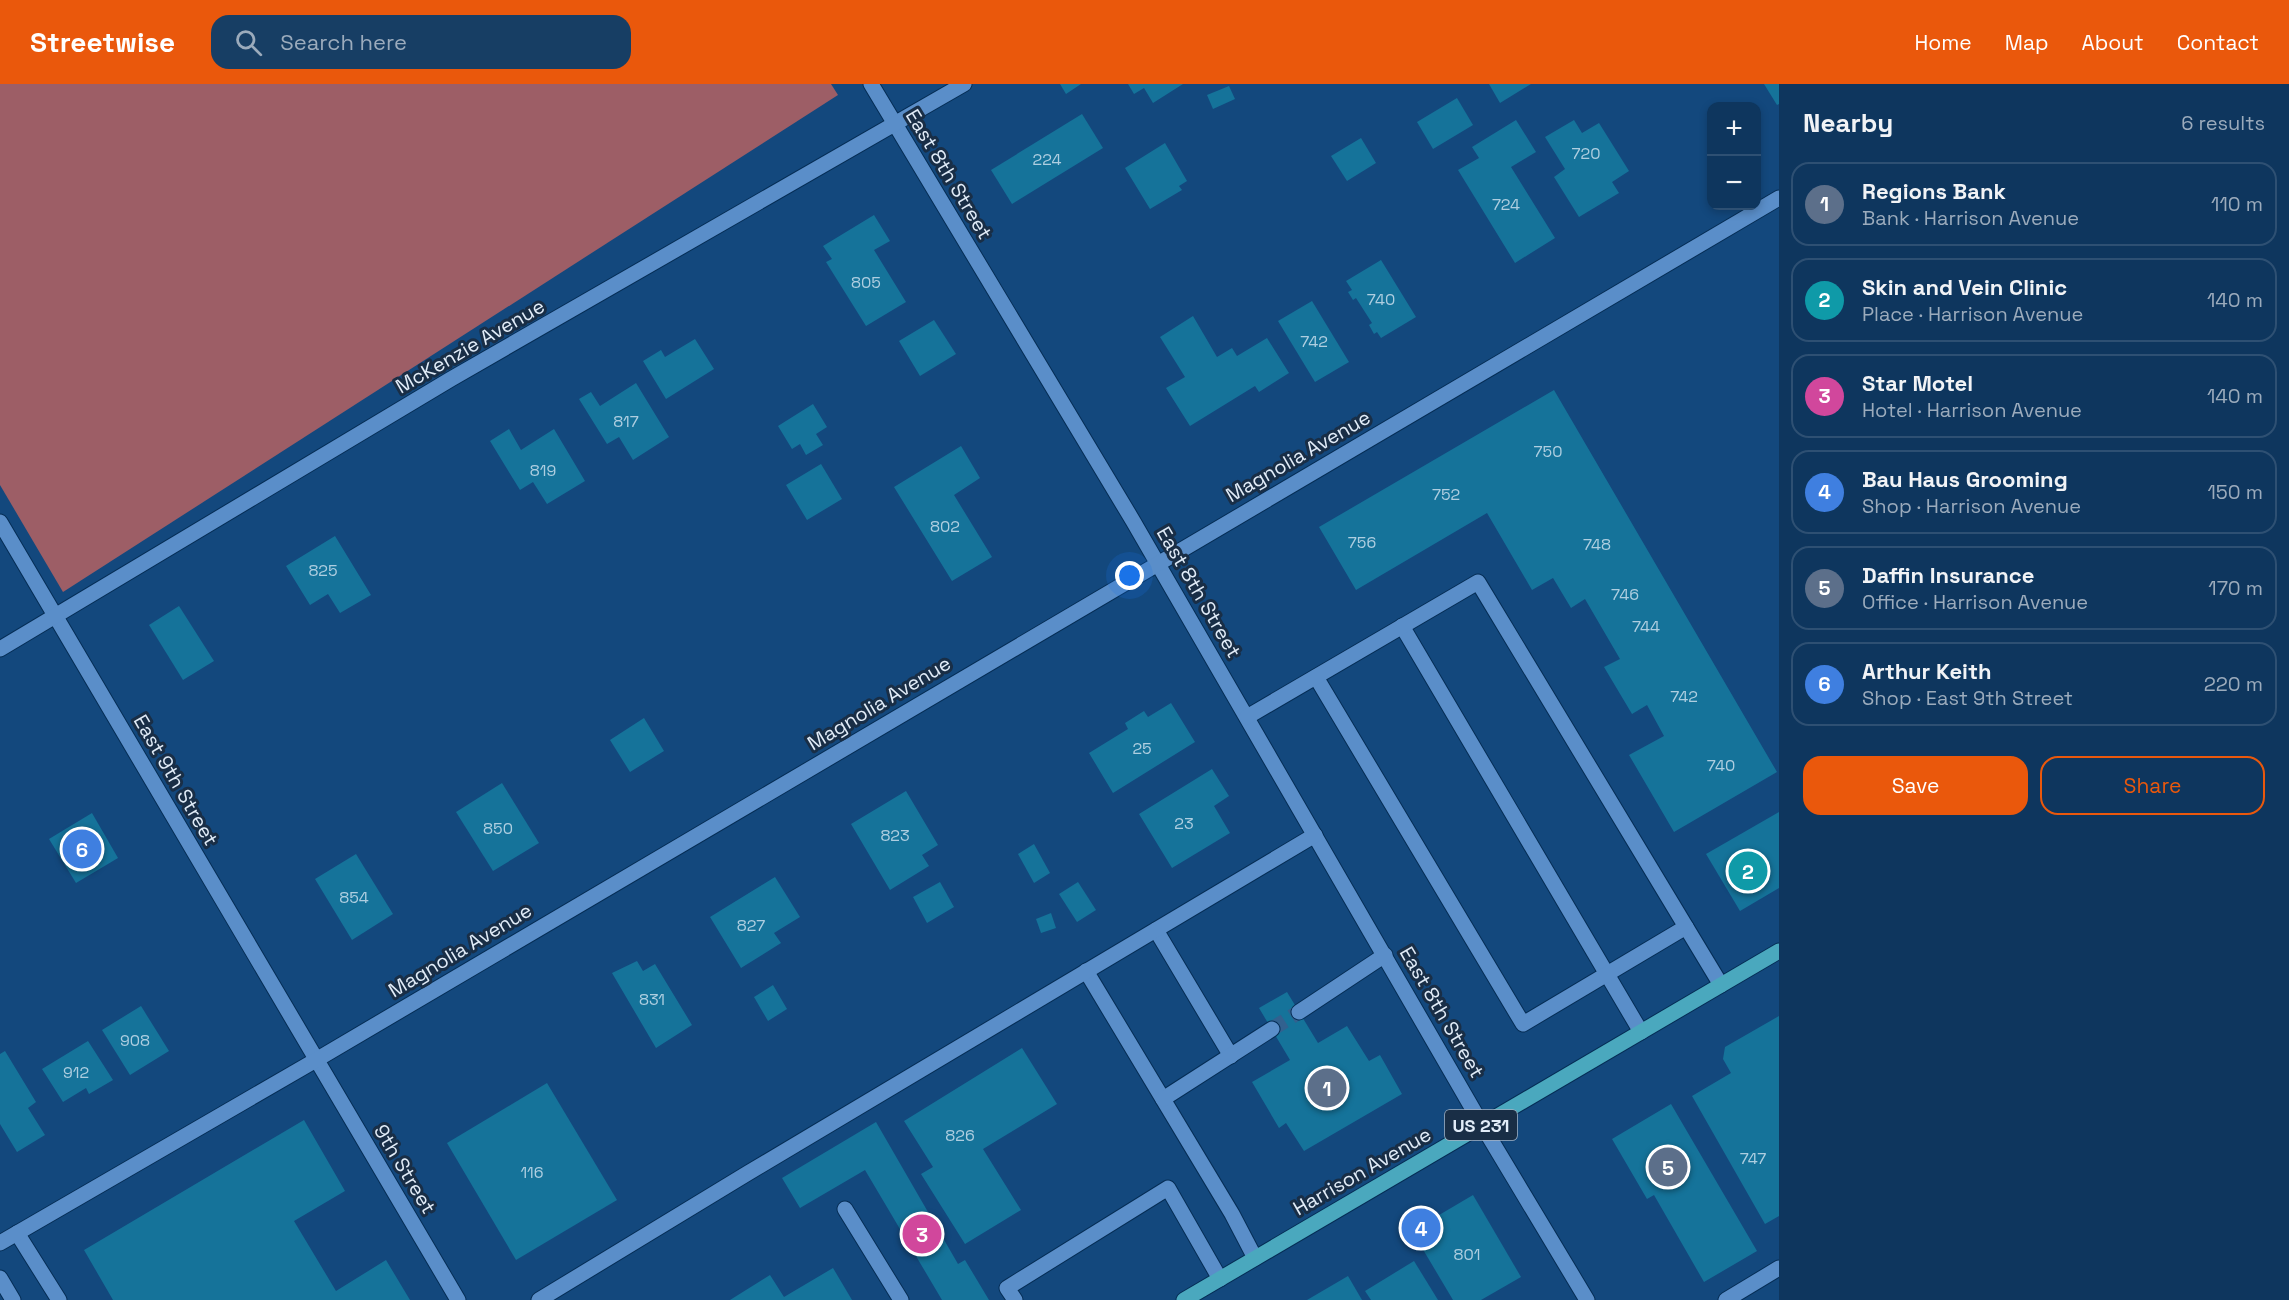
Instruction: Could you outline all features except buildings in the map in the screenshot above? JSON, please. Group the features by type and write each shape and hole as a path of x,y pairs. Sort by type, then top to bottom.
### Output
{"main road":[{"name":"Harrison Avenue","path":"1184,1300 1779,951"}],"street":[{"name":"East 8th Street","path":"871,84 1158,563 1482,1125 1587,1300"},
{"name":"McKenzie Avenue","path":"0,649 451,380 964,84"},
{"name":"Magnolia Avenue","path":"0,1243 316,1060 1779,198"},
{"name":"East 9th Street","path":"0,522 316,1060"},
{"path":"1247,717 1478,582 1721,985"},
{"path":"1402,626 1641,1032"},
{"path":"1316,677 1523,1024 1686,927"},
{"path":"539,1300 1315,835"},
{"path":"1156,930 1231,1056"},
{"path":"1299,1012 1385,955"},
{"path":"1086,971 1256,1258"},
{"path":"1163,1099 1272,1029"},
{"name":"9th Street","path":"316,1060 458,1300"},
{"path":"1015,1300 1008,1288 1168,1188 1220,1279"},
{"path":"845,1209 901,1300"},
{"path":"17,1233 59,1300"},
{"path":"1726,1300 1779,1269"},
{"path":"0,1278 13,1300"}],"shaded area":[{"path":"0,84 831,84 838,95 63,592 0,485"}],"tunnel":[{"path":"1272,1029 1299,1012"}],"place":[{"name":"Arthur Keith","path":"82,849"},
{"name":"Skin and Vein Clinic","path":"1748,871"},
{"name":"Regions Bank","path":"1327,1088"},
{"name":"Daffin Insurance","path":"1668,1167"},
{"name":"Bau Haus Grooming","path":"1421,1228"},
{"name":"Star Motel","path":"922,1234"}]}
